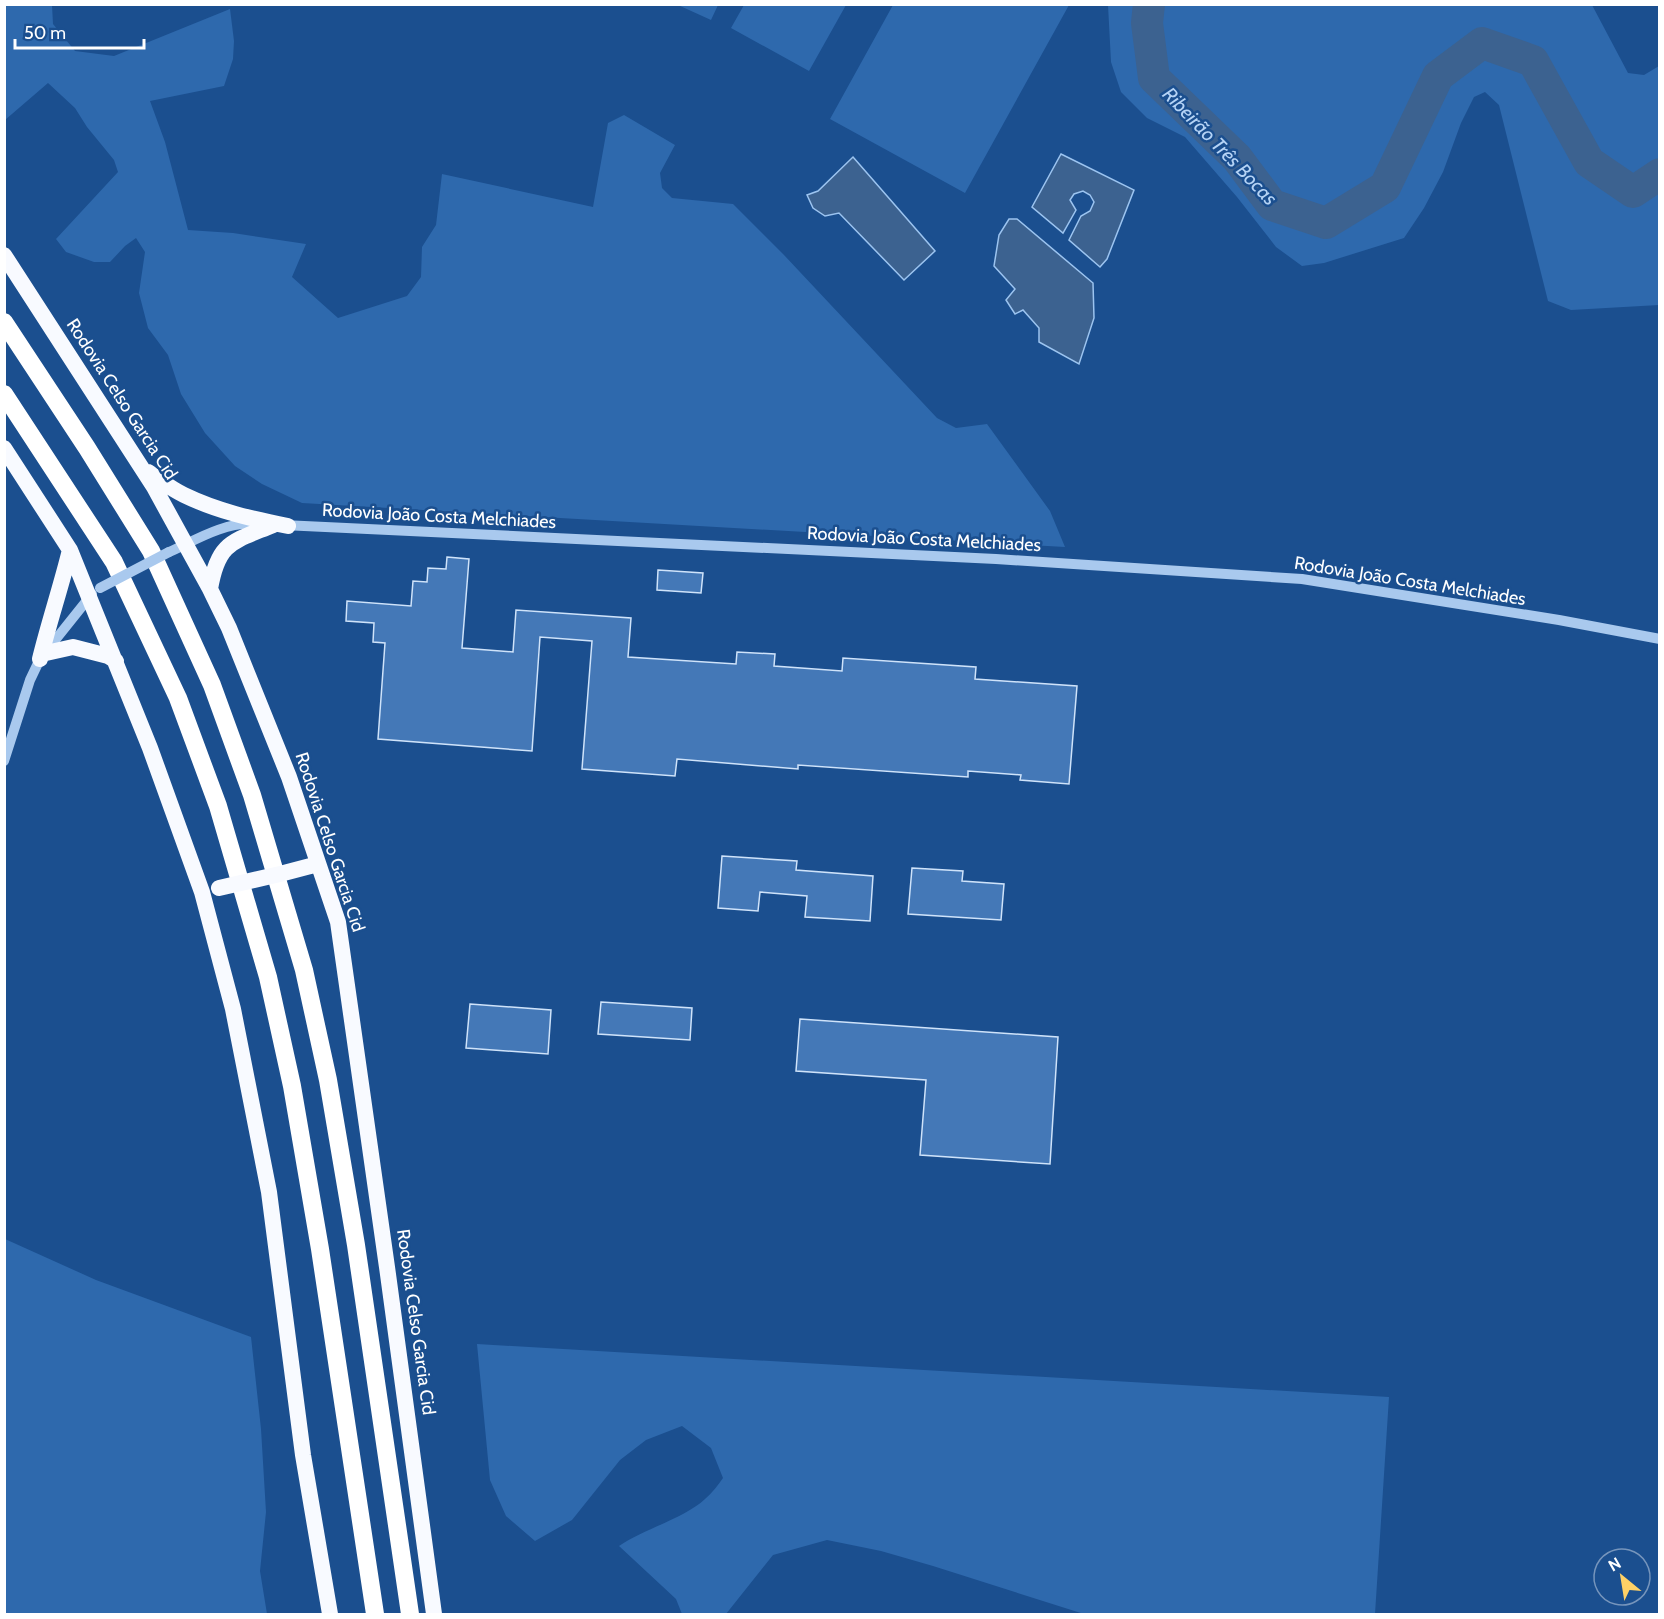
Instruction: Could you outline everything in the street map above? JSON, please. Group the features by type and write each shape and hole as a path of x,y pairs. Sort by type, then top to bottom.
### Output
{"highway":[{"name":"Rodovia Celso Garcia Cid","path":"4,255 154,487 210,589 229,628 289,777 338,922 434,1614"},
{"path":"4,322 151,551 212,685 252,795 303,970 328,1080 356,1245 410,1614"},
{"path":"4,394 114,562 178,698 218,806 268,977 292,1086 320,1249 375,1614"},
{"path":"4,448 95,592 116,661 202,891 233,1009 269,1192 303,1455 330,1614"},
{"path":"140,467 182,494 203,503 250,519 280,525"},
{"path":"210,589 220,553 227,546 280,525"},
{"path":"70,550 49,621 43,656 73,647 108,656 116,661"},
{"path":"202,891 318,864"}],"street":[{"name":"Rodovia João Costa Melchiades","path":"95,592 169,552 238,524 280,525 996,559 1302,579 1559,620 1659,639"},
{"path":"4,761 30,680 43,656 95,592"}],"shaded area":[{"path":"718,4 711,20 678,5"},
{"path":"4,5 52,5 53,24 75,51 114,56 230,9 234,41 233,59 224,86 150,101 165,142 188,230 233,233 306,244 292,277 338,318 407,296 421,277 422,247 436,225 442,174 593,207 608,123 624,115 675,145 660,173 662,188 672,198 733,204 937,418 956,428 987,424 1050,511 1065,547 302,503 262,484 235,466 205,433 181,394 168,355 148,328 139,293 145,252 136,238 110,262 94,262 66,252 56,239 118,172 114,160 87,127 75,108 48,83 5,120"},
{"path":"744,5 846,5 809,71 731,28"},
{"path":"893,5 1069,5 965,193 830,119"},
{"path":"1108,5 1592,5 1628,73 1644,75 1659,66 1659,305 1571,310 1548,301 1499,105 1485,92 1474,97 1461,123 1443,172 1424,208 1404,238 1324,263 1302,266 1276,247 1237,197 1185,137 1147,118 1121,92 1111,62"},
{"path":"1061,154 1134,190 1107,259 1100,267 1069,240 1081,216 1090,211 1094,202 1090,195 1083,191 1074,194 1070,200 1076,210 1063,233 1032,207"},
{"path":"853,157 935,251 904,280 839,213 825,216 813,208 807,195 818,191"},
{"path":"1009,219 1017,219 1093,283 1094,318 1079,364 1039,342 1039,328 1023,310 1015,314 1006,300 1015,289 994,266 999,235"},
{"path":"5,1239 96,1280 251,1337 261,1429 266,1512 260,1571 267,1614 5,1614"},
{"path":"477,1344 1389,1397 1375,1614 1084,1614 881,1551 827,1540 773,1555 726,1614 682,1614 676,1599 619,1546 687,1512 710,1494 723,1478 711,1448 682,1426 646,1440 620,1460 572,1520 535,1541 506,1516 490,1480"}],"building":[{"path":"447,557 469,559 462,648 513,652 516,610 631,618 628,657 736,664 737,652 775,654 774,666 842,671 843,658 976,667 975,679 1077,686 1069,784 1020,780 1021,775 968,771 968,777 798,765 798,769 677,759 675,776 582,769 592,641 540,637 532,751 378,739 385,643 373,642 374,623 346,621 347,601 411,606 413,581 427,582 428,568 446,569"},
{"path":"658,570 703,573 701,593 657,590"},
{"path":"722,856 797,861 796,870 873,876 870,921 805,917 807,896 760,892 758,911 718,908"},
{"path":"912,868 963,871 962,881 1004,884 1001,920 908,914"},
{"path":"601,1002 692,1008 690,1040 598,1034"},
{"path":"470,1004 551,1010 548,1054 466,1048"},
{"path":"800,1019 1058,1037 1050,1164 920,1155 926,1080 796,1071"}],"waterway":[{"name":"Ribeirão Três Bocas","path":"1149,4 1147,23 1154,78 1237,158 1272,205 1326,223 1385,187 1438,76 1482,43 1533,61 1589,162 1633,192 1660,174"}]}
